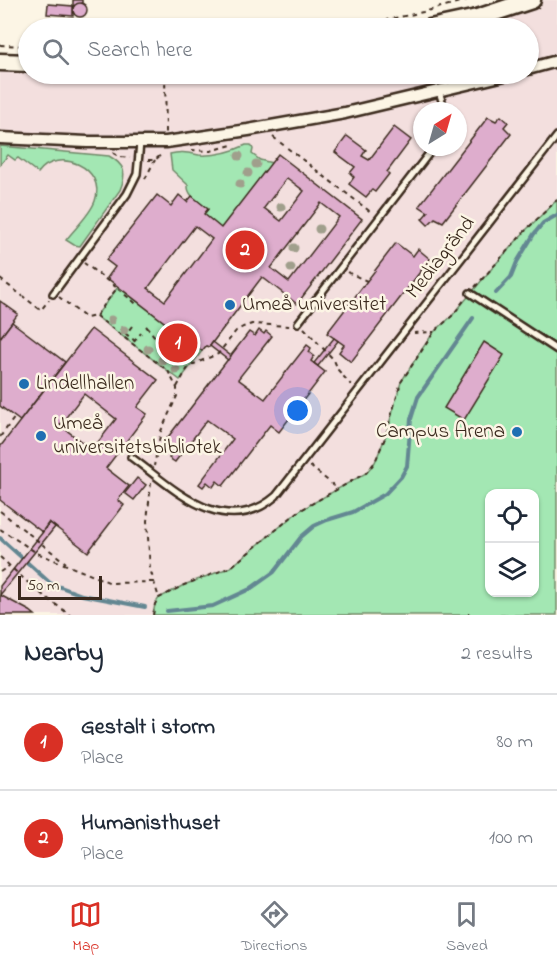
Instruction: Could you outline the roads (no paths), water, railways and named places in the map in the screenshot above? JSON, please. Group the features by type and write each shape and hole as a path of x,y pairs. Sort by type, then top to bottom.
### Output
{"street":[{"path":"477,18 532,0"},
{"path":"539,66 557,61"},
{"path":"0,62 18,63"},
{"path":"0,138 166,142 345,113 470,84"}],"lane":[{"path":"439,92 442,102"},
{"name":"Mediagränd","path":"131,457 204,508 219,513 234,513 264,506 276,496 557,136"},
{"path":"54,294 127,194 137,174 141,143"},
{"path":"298,323 427,156"},
{"path":"470,293 557,350"}],"waterway":[{"path":"496,293 511,277 534,234 543,223 557,215"},
{"path":"167,611 213,606 250,589 274,572 301,537 314,526 353,512 385,494 401,477 407,466 411,419 418,397 473,318"},
{"path":"0,538 50,583 82,595 145,607"}],"place":[{"name":"Humanisthuset","path":"245,250"},
{"name":"Umeå universitet","path":"230,305"},
{"name":"Gestalt i storm","path":"178,343"},
{"name":"Lindellhallen","path":"24,384"},
{"name":"Campus Arena","path":"517,432"},
{"name":"Umeå universitetsbibliotek","path":"41,436"}]}
